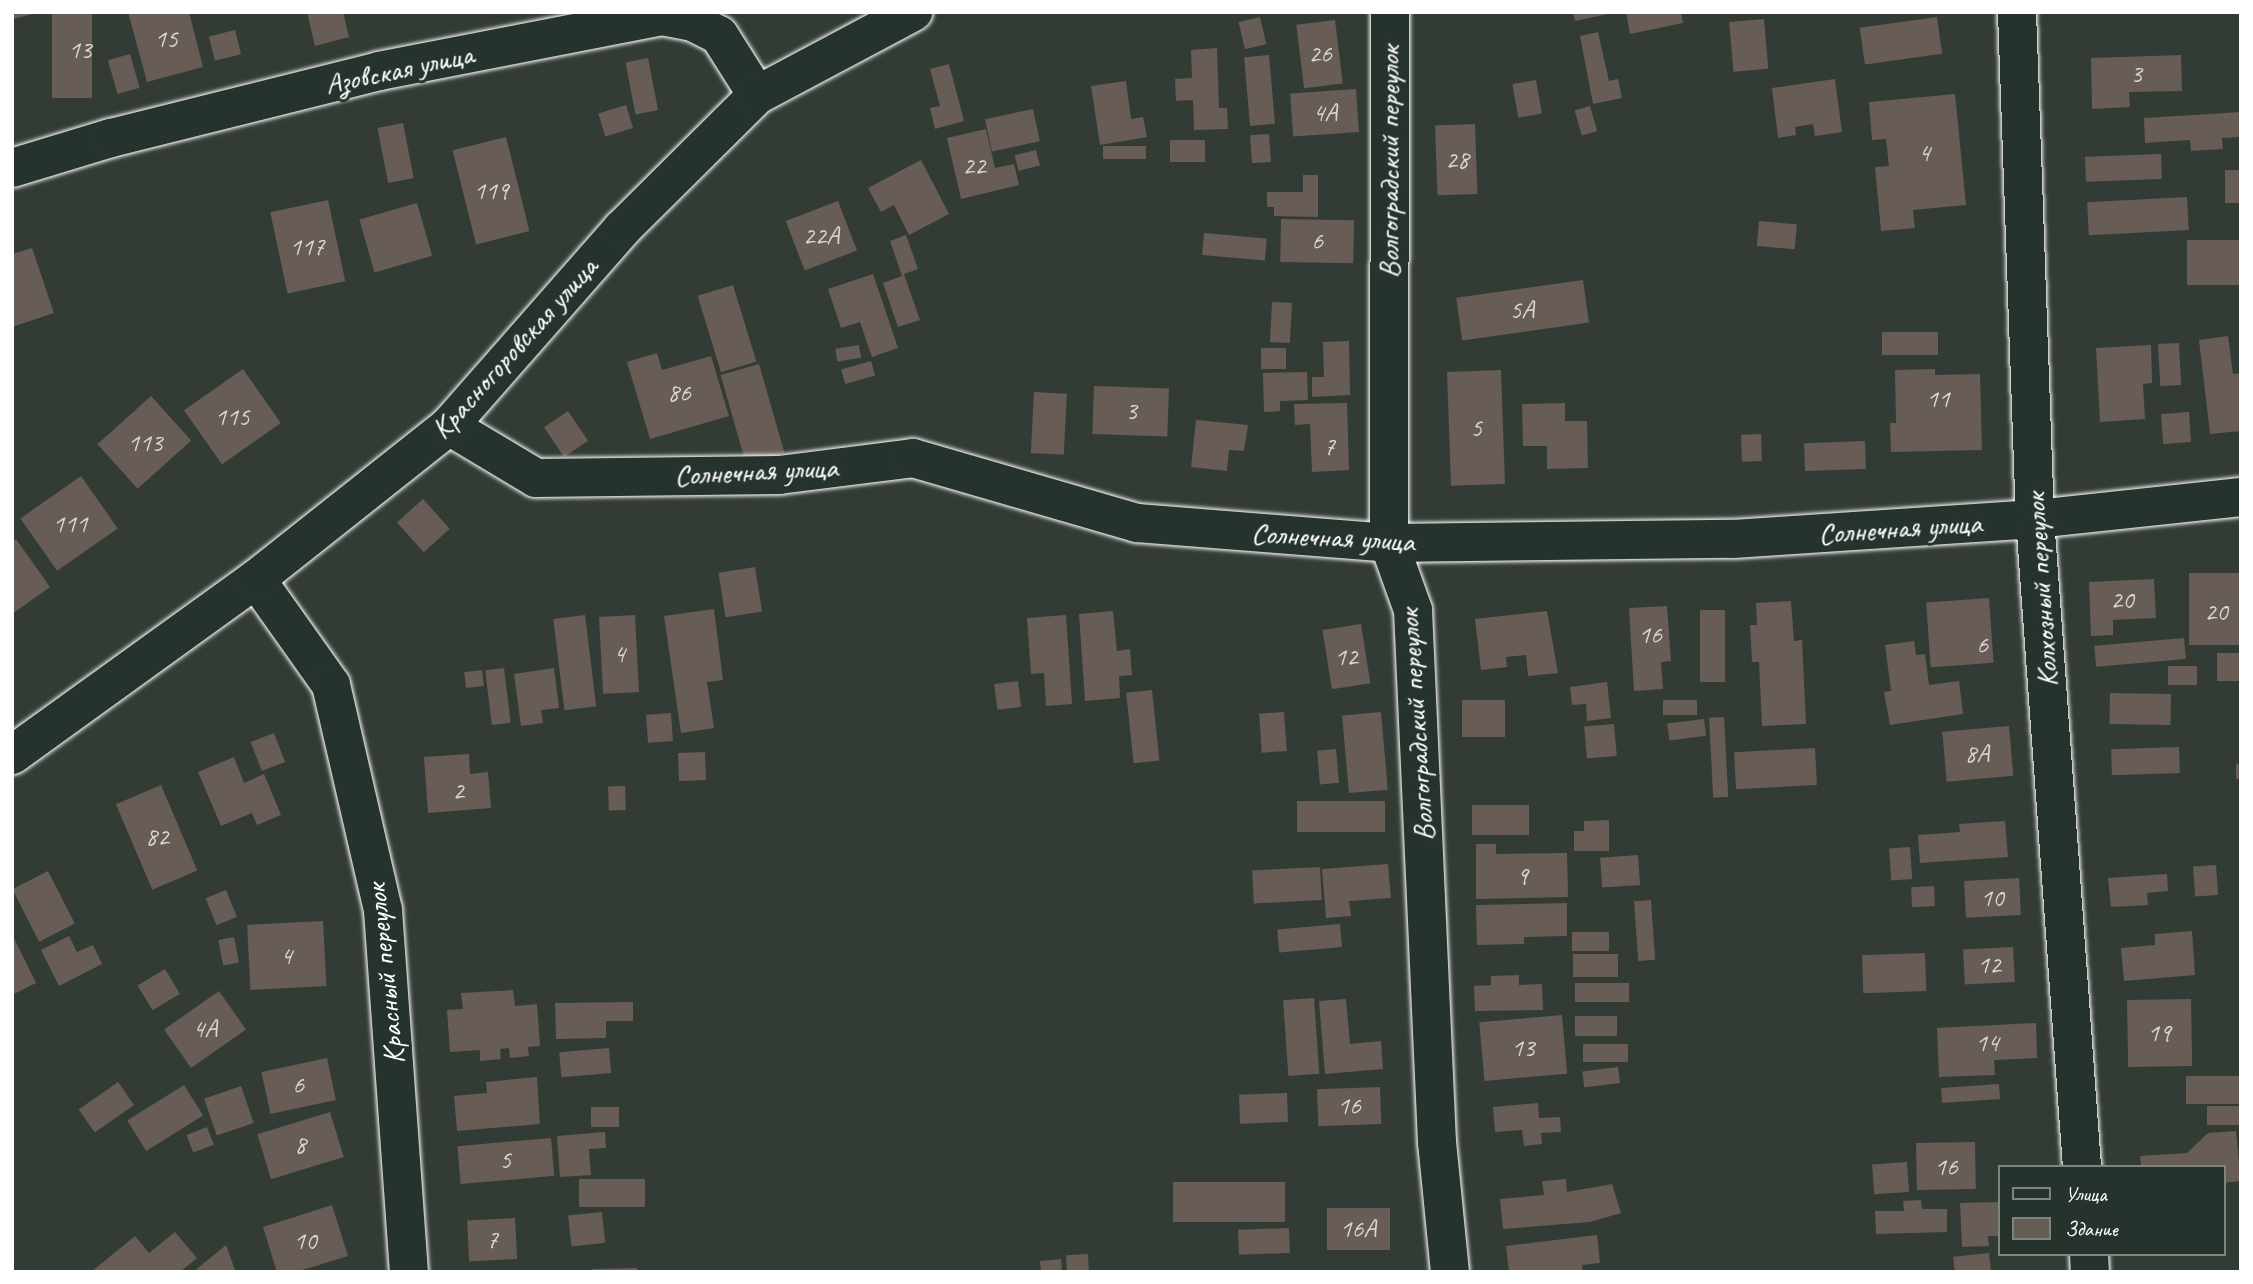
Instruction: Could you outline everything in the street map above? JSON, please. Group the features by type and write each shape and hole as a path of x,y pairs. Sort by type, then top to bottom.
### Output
{"street":[{"name":"Волгоградский переулок","path":"1390,12 1389,543 1413,610 1437,1142 1450,1272"},
{"name":"Колхозный переулок","path":"2017,12 2035,519 2082,1165"},
{"name":"Красногоровская улица","path":"12,755 256,579 449,426 622,229 757,95 910,13"},
{"name":"Азовская улица","path":"12,168 111,138 379,71 662,16 693,22 719,36 757,95"},
{"name":"Солнечная улица","path":"449,426 536,478 779,475 913,458 1137,523 1389,543 1733,539 2035,519 2241,497"},
{"name":"Красный переулок","path":"256,579 331,685 383,910 409,1272"}],"building":[{"path":"12,12 38,12 38,13 12,19"},
{"path":"52,12 92,12 92,98 52,98"},
{"path":"128,12 189,12 203,67 147,82"},
{"path":"307,12 343,12 349,37 315,46"},
{"path":"1573,12 1613,12 1613,13 1575,21"},
{"path":"1626,12 1681,12 1683,23 1630,34"},
{"path":"1260,17 1266,44 1245,49 1239,22"},
{"path":"1937,17 1942,54 1865,64 1860,28"},
{"path":"1764,19 1768,69 1733,72 1729,22"},
{"path":"1335,20 1343,84 1304,88 1296,25"},
{"path":"235,30 241,54 215,61 209,37"},
{"path":"1598,32 1609,81 1618,79 1622,98 1593,104 1580,36"},
{"path":"1217,48 1219,108 1227,108 1228,129 1194,130 1193,100 1176,101 1175,79 1192,78 1191,50"},
{"path":"130,54 140,88 118,94 108,60"},
{"path":"1269,55 1275,124 1250,126 1244,57"},
{"path":"2181,55 2182,91 2129,92 2130,107 2092,109 2091,58"},
{"path":"648,58 658,110 636,114 625,62"},
{"path":"949,64 964,121 935,129 930,108 940,106 930,69"},
{"path":"1835,79 1842,132 1815,136 1813,124 1795,127 1796,135 1778,138 1772,88"},
{"path":"1536,80 1542,113 1518,118 1512,84"},
{"path":"1126,81 1131,119 1143,117 1147,137 1100,145 1091,86"},
{"path":"1356,89 1359,132 1293,136 1290,94"},
{"path":"1955,94 1966,205 1913,210 1915,228 1881,231 1875,167 1889,166 1886,139 1872,140 1869,102"},
{"path":"626,105 633,128 605,136 598,113"},
{"path":"1590,106 1597,131 1582,135 1575,110"},
{"path":"1033,109 1040,141 992,151 985,119"},
{"path":"2241,112 2241,137 2222,138 2223,149 2191,151 2190,140 2145,143 2144,118"},
{"path":"403,123 414,178 388,183 377,128"},
{"path":"1475,124 1477,194 1437,195 1435,125"},
{"path":"986,129 995,168 1014,164 1019,185 961,199 947,138"},
{"path":"1269,134 1271,162 1252,163 1250,135"},
{"path":"506,137 529,231 476,244 453,150"},
{"path":"1170,140 1205,140 1205,162 1170,162"},
{"path":"1103,146 1146,146 1146,159 1103,159"},
{"path":"1036,150 1040,166 1019,171 1015,155"},
{"path":"2161,154 2162,179 2086,182 2085,157"},
{"path":"921,160 949,214 909,235 894,205 881,212 868,188"},
{"path":"2225,170 2241,170 2241,203 2225,203"},
{"path":"1303,175 1318,175 1318,217 1274,216 1274,207 1267,207 1267,192 1303,192"},
{"path":"2187,197 2189,230 2089,235 2087,202"},
{"path":"328,200 345,281 288,293 270,212"},
{"path":"838,201 857,250 805,271 786,221"},
{"path":"417,203 432,256 374,272 359,220"},
{"path":"1281,219 1354,220 1353,263 1280,262"},
{"path":"1759,221 1797,224 1795,249 1757,246"},
{"path":"1204,233 1267,238 1265,260 1202,255"},
{"path":"906,235 918,269 904,274 920,320 898,327 883,283 902,276 890,241"},
{"path":"2187,240 2241,240 2241,285 2187,285"},
{"path":"32,248 54,313 12,327 12,254"},
{"path":"873,274 898,348 872,357 860,322 841,328 828,289"},
{"path":"1583,280 1589,323 1462,340 1456,298"},
{"path":"733,285 756,362 721,372 698,296"},
{"path":"1272,302 1292,303 1290,343 1270,342"},
{"path":"1882,332 1938,332 1938,355 1882,355"},
{"path":"2228,336 2233,374 2241,373 2241,431 2210,434 2199,340"},
{"path":"1349,341 1350,395 1312,397 1312,377 1324,377 1323,342"},
{"path":"2179,343 2181,385 2160,386 2158,344"},
{"path":"859,345 861,358 837,362 835,349"},
{"path":"2151,345 2152,383 2143,384 2145,419 2100,422 2096,348"},
{"path":"1261,348 1286,348 1286,369 1261,369"},
{"path":"657,353 662,370 711,356 729,416 650,439 627,362"},
{"path":"871,361 875,375 845,384 841,370"},
{"path":"759,364 784,452 746,463 721,375"},
{"path":"243,369 281,423 222,464 184,410"},
{"path":"1935,369 1935,375 1980,374 1982,450 1891,452 1890,423 1896,423 1895,370"},
{"path":"1501,370 1505,484 1451,486 1447,372"},
{"path":"1307,372 1308,400 1280,401 1280,411 1264,412 1263,373"},
{"path":"1094,386 1169,389 1167,437 1092,434"},
{"path":"1034,392 1067,394 1064,455 1031,453"},
{"path":"151,396 191,441 138,489 97,444"},
{"path":"1347,403 1349,470 1312,472 1310,424 1295,425 1294,404"},
{"path":"1565,403 1565,421 1587,421 1588,468 1547,469 1547,446 1523,446 1522,404"},
{"path":"568,411 588,441 564,457 544,427"},
{"path":"2189,412 2191,442 2163,444 2161,414"},
{"path":"1196,420 1248,425 1244,451 1229,450 1227,471 1191,467"},
{"path":"1761,434 1762,461 1742,462 1741,435"},
{"path":"1865,441 1866,469 1805,471 1804,443"},
{"path":"81,476 118,528 57,571 20,518"},
{"path":"423,499 450,529 424,552 397,522"},
{"path":"16,539 50,587 12,614 12,542"},
{"path":"755,567 762,611 725,617 718,573"},
{"path":"2189,573 2241,573 2241,645 2189,645"},
{"path":"2154,579 2156,618 2113,620 2113,635 2091,636 2089,582"},
{"path":"1989,598 1994,663 1931,667 1926,602"},
{"path":"1791,601 1794,641 1802,640 1806,724 1762,726 1759,662 1752,662 1750,625 1757,625 1756,603"},
{"path":"1667,606 1671,661 1661,662 1663,689 1634,691 1629,608"},
{"path":"714,609 723,680 707,682 714,728 681,733 664,616"},
{"path":"1700,610 1725,610 1725,682 1700,682"},
{"path":"1113,611 1117,651 1130,649 1132,675 1119,676 1120,698 1085,701 1079,614"},
{"path":"1547,611 1558,673 1528,676 1526,655 1506,657 1507,667 1481,670 1475,619"},
{"path":"585,615 596,706 564,710 553,619"},
{"path":"635,615 639,692 603,694 599,617"},
{"path":"1066,615 1072,704 1046,706 1044,673 1031,674 1027,618"},
{"path":"1361,624 1370,683 1332,689 1322,630"},
{"path":"2184,638 2186,659 2096,667 2094,646"},
{"path":"1914,641 1916,655 1925,654 1929,685 1959,681 1963,714 1890,725 1884,692 1891,691 1885,645"},
{"path":"2217,653 2241,653 2241,681 2217,681"},
{"path":"2168,666 2197,666 2197,685 2168,685"},
{"path":"504,668 511,723 492,725 485,670"},
{"path":"554,668 559,708 541,710 543,723 521,726 514,674"},
{"path":"482,670 484,686 466,688 464,672"},
{"path":"1018,681 1021,707 997,710 994,684"},
{"path":"1607,682 1611,718 1587,721 1586,704 1572,705 1570,687"},
{"path":"1152,690 1159,761 1134,763 1126,693"},
{"path":"2110,693 2171,694 2170,725 2109,724"},
{"path":"1462,700 1505,700 1505,737 1462,737"},
{"path":"1663,700 1697,700 1697,715 1663,715"},
{"path":"1284,712 1287,751 1262,753 1259,714"},
{"path":"1381,712 1388,790 1349,793 1342,715"},
{"path":"671,713 673,741 648,743 646,715"},
{"path":"1724,717 1728,797 1713,798 1709,718"},
{"path":"1704,719 1706,736 1669,740 1667,724"},
{"path":"1614,724 1617,756 1587,758 1584,727"},
{"path":"2009,726 2013,776 1947,782 1942,732"},
{"path":"274,733 285,762 262,771 251,742"},
{"path":"2179,747 2180,773 2112,775 2111,749"},
{"path":"1815,748 1817,785 1736,789 1734,752"},
{"path":"1336,749 1339,783 1320,785 1317,751"},
{"path":"705,752 706,780 679,781 678,753"},
{"path":"469,754 470,774 488,772 491,808 428,813 424,757"},
{"path":"234,757 244,783 264,774 281,815 257,825 252,813 221,826 198,772"},
{"path":"2236,764 2241,764 2241,779 2236,779"},
{"path":"161,785 197,871 152,890 116,804"},
{"path":"625,786 626,810 609,811 608,787"},
{"path":"1297,801 1385,801 1385,832 1297,832"},
{"path":"1472,805 1529,805 1529,835 1472,835"},
{"path":"1609,820 1609,851 1574,851 1574,831 1584,831 1584,821"},
{"path":"2005,821 2008,857 1920,863 1918,835 1960,832 1959,824"},
{"path":"1476,844 1496,844 1496,854 1567,853 1568,897 1476,899"},
{"path":"1910,847 1912,879 1891,880 1889,848"},
{"path":"1638,855 1640,885 1602,888 1600,858"},
{"path":"1388,864 1391,898 1349,901 1351,916 1326,918 1322,869"},
{"path":"2216,865 2218,895 2195,897 2193,867"},
{"path":"1320,867 1322,900 1254,904 1252,871"},
{"path":"48,871 75,924 39,942 12,889"},
{"path":"2167,874 2168,891 2147,893 2148,905 2111,907 2108,878"},
{"path":"2019,878 2021,915 1966,918 1964,881"},
{"path":"1934,886 1935,906 1912,907 1911,887"},
{"path":"226,890 237,917 216,925 206,898"},
{"path":"1651,900 1655,960 1638,961 1634,901"},
{"path":"1567,903 1567,936 1524,937 1524,944 1477,945 1476,905"},
{"path":"323,921 326,986 251,990 247,925"},
{"path":"1340,924 1342,947 1279,952 1277,929"},
{"path":"2192,931 2195,975 2124,981 2121,948 2155,945 2155,934"},
{"path":"1572,932 1609,932 1609,951 1572,951"},
{"path":"12,934 36,983 12,995"},
{"path":"69,936 77,952 93,945 102,964 59,986 41,950"},
{"path":"234,937 239,963 223,966 218,940"},
{"path":"2013,947 2015,982 1965,985 1963,950"},
{"path":"1925,953 1926,991 1863,993 1862,955"},
{"path":"1573,954 1618,954 1618,977 1573,977"},
{"path":"165,969 180,994 153,1010 138,985"},
{"path":"1519,975 1519,985 1542,984 1543,1010 1475,1011 1474,986 1491,985 1491,976"},
{"path":"1575,983 1629,983 1629,1002 1575,1002"},
{"path":"513,990 515,1006 537,1004 540,1046 528,1047 529,1056 510,1058 509,1048 500,1049 501,1059 480,1061 480,1050 450,1052 447,1010 463,1009 461,993"},
{"path":"219,991 246,1030 191,1068 164,1029"},
{"path":"1314,998 1319,1074 1288,1076 1283,1000"},
{"path":"1346,999 1350,1044 1381,1041 1383,1069 1325,1074 1319,1001"},
{"path":"2191,999 2192,1066 2128,1067 2127,1000"},
{"path":"633,1002 633,1021 606,1021 606,1038 556,1039 555,1003"},
{"path":"1562,1015 1567,1074 1484,1081 1479,1022"},
{"path":"1575,1016 1617,1016 1617,1036 1575,1036"},
{"path":"2036,1023 2037,1058 1994,1060 1995,1075 1939,1077 1937,1028"},
{"path":"1583,1044 1628,1044 1628,1062 1583,1062"},
{"path":"609,1048 611,1073 561,1077 559,1052"},
{"path":"327,1058 336,1100 270,1114 261,1072"},
{"path":"1618,1067 1620,1083 1584,1087 1582,1071"},
{"path":"2186,1076 2241,1076 2241,1104 2186,1104"},
{"path":"537,1077 540,1124 457,1131 454,1096 487,1093 486,1082"},
{"path":"118,1082 134,1105 95,1132 79,1110"},
{"path":"1999,1084 2000,1099 1942,1103 1941,1088"},
{"path":"184,1085 203,1116 146,1151 127,1121"},
{"path":"241,1086 254,1123 217,1136 204,1099"},
{"path":"1380,1087 1381,1124 1318,1126 1317,1089"},
{"path":"1287,1093 1288,1122 1240,1124 1239,1095"},
{"path":"1538,1103 1539,1118 1560,1117 1561,1132 1541,1133 1542,1144 1524,1146 1522,1130 1495,1132 1493,1107"},
{"path":"2207,1106 2241,1106 2241,1125 2207,1125"},
{"path":"591,1107 619,1107 619,1127 591,1127"},
{"path":"330,1112 344,1157 271,1179 257,1134"},
{"path":"207,1127 214,1145 193,1153 186,1135"},
{"path":"2236,1131 2241,1181 2225,1183 2225,1165 2141,1165 2140,1156 2187,1153 2208,1133"},
{"path":"605,1132 606,1148 589,1149 591,1175 560,1177 557,1136"},
{"path":"551,1138 554,1176 461,1184 457,1146"},
{"path":"1975,1142 1976,1189 1917,1190 1916,1143"},
{"path":"1907,1162 1909,1192 1874,1194 1872,1164"},
{"path":"579,1179 645,1179 645,1207 579,1207"},
{"path":"1566,1179 1567,1192 1612,1184 1621,1213 1590,1222 1503,1229 1500,1199 1544,1195 1542,1181"},
{"path":"1173,1182 1285,1182 1285,1222 1173,1222"},
{"path":"1921,1200 1922,1209 1947,1209 1947,1232 1876,1234 1875,1211 1904,1211 1903,1201"},
{"path":"1997,1202 1997,1236 1988,1236 1989,1246 1962,1247 1960,1203"},
{"path":"332,1205 348,1256 296,1272 277,1272 263,1227"},
{"path":"1327,1208 1390,1208 1390,1250 1327,1250"},
{"path":"602,1212 605,1243 571,1246 568,1216"},
{"path":"515,1218 517,1259 469,1261 467,1221"},
{"path":"1289,1228 1290,1253 1239,1255 1238,1230"},
{"path":"175,1232 197,1258 180,1272 91,1272 135,1236 149,1253"},
{"path":"1597,1235 1600,1263 1582,1265 1583,1272 1509,1272 1506,1246"},
{"path":"226,1245 235,1270 193,1272"},
{"path":"1989,1253 1991,1272 1955,1272 1953,1257"},
{"path":"1088,1254 1089,1272 1067,1272 1066,1255"},
{"path":"1061,1259 1062,1272 1041,1272 1040,1261"},
{"path":"637,1268 637,1272 592,1272 591,1269"}]}
